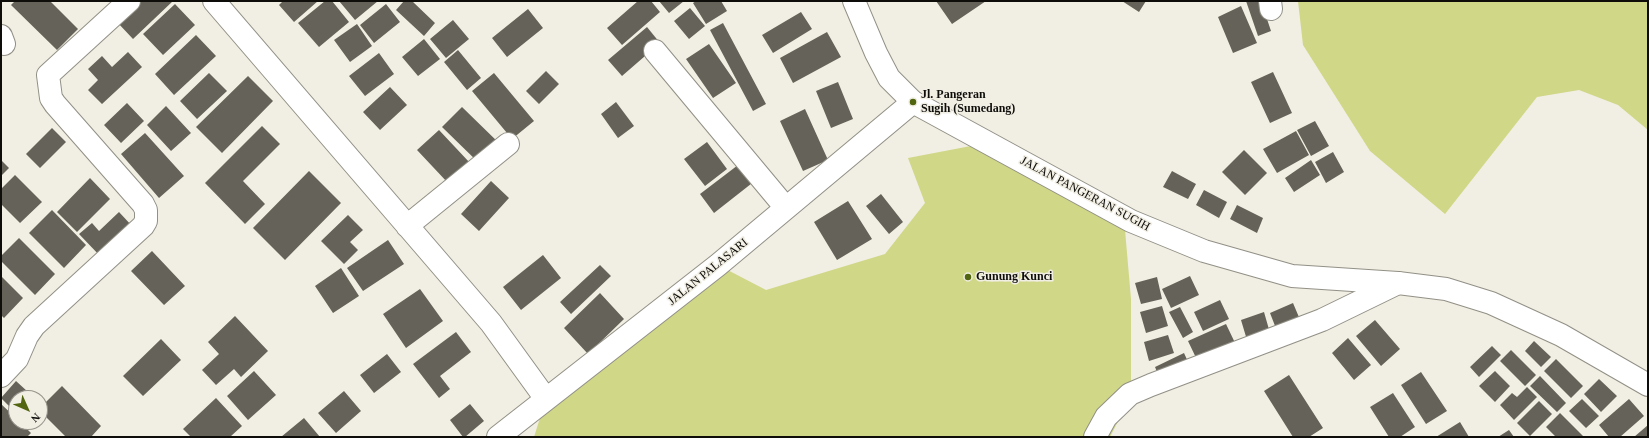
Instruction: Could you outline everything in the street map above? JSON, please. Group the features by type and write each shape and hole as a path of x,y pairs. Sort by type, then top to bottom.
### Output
{"main road":[{"path":"1,376 17,359 26,336 34,326 143,226 146,221 146,210 143,204 55,104 51,98 48,75 130,1"},
{"path":"214,1 491,323 546,399"},
{"name":"JALAN PANGERAN SUGIH","path":"854,1 876,54 889,78 913,102 1131,221 1204,251 1292,276 1398,283 1446,288 1491,303 1561,335 1648,385"},
{"path":"655,51 786,208"},
{"name":"JALAN PALASARI","path":"498,437 718,265 913,102"},
{"path":"407,226 508,144"},
{"path":"1095,437 1106,417 1130,394 1151,384 1322,320 1398,283"}],"green space":[{"path":"1298,1 1648,1 1648,130 1618,105 1579,90 1537,97 1445,214 1370,151 1303,45"},
{"name":"Gunung Kunci","path":"997,141 1123,207 1131,299 1131,396 1110,437 534,437 546,399 718,265 766,290 885,254 925,203 908,158"}],"building":[{"path":"15,1 50,1 78,29 57,50 11,5"},
{"path":"139,1 173,1 133,39 117,22"},
{"path":"283,1 318,1 294,22 279,5"},
{"path":"325,1 332,1 349,22 319,47 298,23"},
{"path":"339,1 378,1 355,20"},
{"path":"404,1 412,1 435,23 424,36 396,10"},
{"path":"638,1 651,1 660,12 622,45 607,28"},
{"path":"659,1 684,1 669,13"},
{"path":"696,1 721,1 727,11 706,24 693,3"},
{"path":"936,1 986,1 952,24"},
{"path":"1122,1 1146,1 1139,12"},
{"path":"1246,1 1261,1 1271,31 1258,36"},
{"path":"175,4 195,25 163,55 143,34"},
{"path":"386,4 400,22 374,43 360,25"},
{"path":"1241,6 1257,43 1233,53 1218,17"},
{"path":"690,8 705,26 689,39 674,21"},
{"path":"528,9 543,28 507,57 492,38"},
{"path":"801,12 812,29 773,53 762,35"},
{"path":"453,20 469,39 446,58 430,39"},
{"path":"723,23 766,104 753,111 710,30"},
{"path":"357,24 372,46 350,62 334,40"},
{"path":"647,27 660,43 622,76 608,60"},
{"path":"827,32 841,57 793,83 780,58"},
{"path":"196,35 216,56 174,95 155,74"},
{"path":"424,39 440,59 418,76 402,57"},
{"path":"709,44 736,83 713,98 686,59"},
{"path":"458,50 481,78 467,90 444,62"},
{"path":"128,52 142,67 102,104 88,90 98,80 88,69 102,56 112,67"},
{"path":"379,53 394,74 365,96 349,76"},
{"path":"546,71 559,84 539,104 526,91"},
{"path":"1273,72 1292,113 1270,123 1251,82"},
{"path":"209,73 227,91 197,119 180,101"},
{"path":"494,73 534,121 512,139 472,91"},
{"path":"248,76 273,101 222,153 196,127"},
{"path":"838,82 853,119 831,128 816,91"},
{"path":"390,87 407,105 380,130 363,112"},
{"path":"616,102 634,126 618,138 601,114"},
{"path":"127,103 144,121 121,143 104,125"},
{"path":"166,106 191,133 171,151 147,125"},
{"path":"462,107 502,146 482,166 442,127"},
{"path":"805,109 828,160 803,171 780,121"},
{"path":"1315,121 1329,146 1311,156 1297,130"},
{"path":"262,126 280,144 243,181 265,204 245,224 205,183"},
{"path":"52,128 66,142 40,168 26,154"},
{"path":"439,130 470,163 448,183 417,150"},
{"path":"1296,131 1309,155 1277,173 1263,149"},
{"path":"145,133 184,176 159,198 121,154"},
{"path":"707,142 727,169 705,186 684,159"},
{"path":"1244,150 1267,173 1245,195 1222,172"},
{"path":"1333,152 1344,172 1326,183 1315,162"},
{"path":"1,160 9,168 1,176"},
{"path":"1311,160 1320,175 1294,192 1285,178"},
{"path":"742,162 756,180 714,213 700,194"},
{"path":"309,171 341,203 285,260 253,228"},
{"path":"1172,171 1196,184 1188,199 1163,187"},
{"path":"15,175 42,202 20,223 1,204 1,189"},
{"path":"90,178 110,199 77,232 57,212"},
{"path":"491,181 509,198 479,231 461,214"},
{"path":"1204,190 1227,202 1219,218 1196,205"},
{"path":"881,194 903,222 889,234 866,206"},
{"path":"848,201 872,239 837,260 814,222"},
{"path":"1237,205 1263,218 1257,233 1230,219"},
{"path":"52,210 86,245 64,268 29,233"},
{"path":"119,212 133,227 101,257 79,234 92,223 99,231"},
{"path":"348,215 363,230 350,242 358,250 344,264 321,241"},
{"path":"19,238 55,274 35,295 1,261 1,256"},
{"path":"388,240 404,264 363,291 347,268"},
{"path":"152,251 185,286 164,305 131,271"},
{"path":"543,255 561,278 521,310 503,287"},
{"path":"600,265 611,276 571,314 560,302"},
{"path":"341,268 359,296 333,313 315,286"},
{"path":"1,276 23,298 4,318 1,315"},
{"path":"1190,276 1199,295 1171,308 1162,289"},
{"path":"1157,277 1162,299 1141,304 1135,283"},
{"path":"420,289 443,321 406,348 383,314"},
{"path":"600,293 624,319 588,354 564,328"},
{"path":"1220,300 1229,319 1203,331 1194,312"},
{"path":"1293,303 1301,322 1277,331 1270,313"},
{"path":"1162,306 1168,326 1146,333 1140,312"},
{"path":"1180,307 1193,332 1183,338 1169,312"},
{"path":"1264,312 1270,333 1247,340 1241,320"},
{"path":"235,316 268,351 241,377 234,369 216,385 202,370 219,354 208,342"},
{"path":"1375,320 1400,349 1381,366 1356,336"},
{"path":"1226,324 1237,347 1199,364 1188,341"},
{"path":"456,332 471,352 440,376 450,389 439,398 413,364"},
{"path":"1168,335 1174,353 1149,361 1144,342"},
{"path":"1348,338 1371,365 1354,380 1332,353"},
{"path":"161,339 181,360 143,396 123,376"},
{"path":"1534,341 1551,357 1541,367 1525,351"},
{"path":"1492,346 1501,355 1479,377 1470,367"},
{"path":"1511,350 1536,375 1525,386 1500,361"},
{"path":"1184,353 1189,364 1160,379 1155,367"},
{"path":"387,354 401,372 374,393 360,375"},
{"path":"1556,359 1583,386 1571,398 1544,371"},
{"path":"254,371 276,395 248,420 227,396"},
{"path":"1495,371 1510,386 1495,402 1479,386"},
{"path":"1421,372 1447,411 1426,424 1401,385"},
{"path":"1289,375 1323,428 1309,437 1293,437 1264,391"},
{"path":"1540,376 1566,403 1557,412 1530,386"},
{"path":"1599,379 1617,396 1601,412 1584,394"},
{"path":"16,381 26,390 8,390"},
{"path":"62,386 101,426 91,437 66,437 48,419 48,400"},
{"path":"1527,387 1537,397 1514,420 1500,405 1512,393 1517,397"},
{"path":"8,390 8,405 1,398"},
{"path":"344,391 361,411 336,433 318,413"},
{"path":"1393,393 1415,427 1400,437 1389,437 1370,407"},
{"path":"216,398 242,426 230,437 191,437 183,429"},
{"path":"1582,399 1599,416 1586,428 1569,411"},
{"path":"1629,399 1644,416 1620,437 1609,437 1599,425"},
{"path":"1539,401 1552,414 1530,436 1517,423"},
{"path":"1,404 8,411 8,430 28,430 31,433 27,437 1,437"},
{"path":"470,404 484,421 465,437 463,437 450,420"},
{"path":"1560,413 1584,437 1556,437 1546,427"},
{"path":"304,418 320,437 281,437"},
{"path":"1460,422 1469,437 1436,437"},
{"path":"1648,425 1648,437 1634,437"},
{"path":"1509,430 1514,437 1498,437"}],"place":[{"name":"Jl. Pangeran Sugih (Sumedang)","path":"913,102"},
{"name":"Gunung Kunci","path":"968,277"}]}
